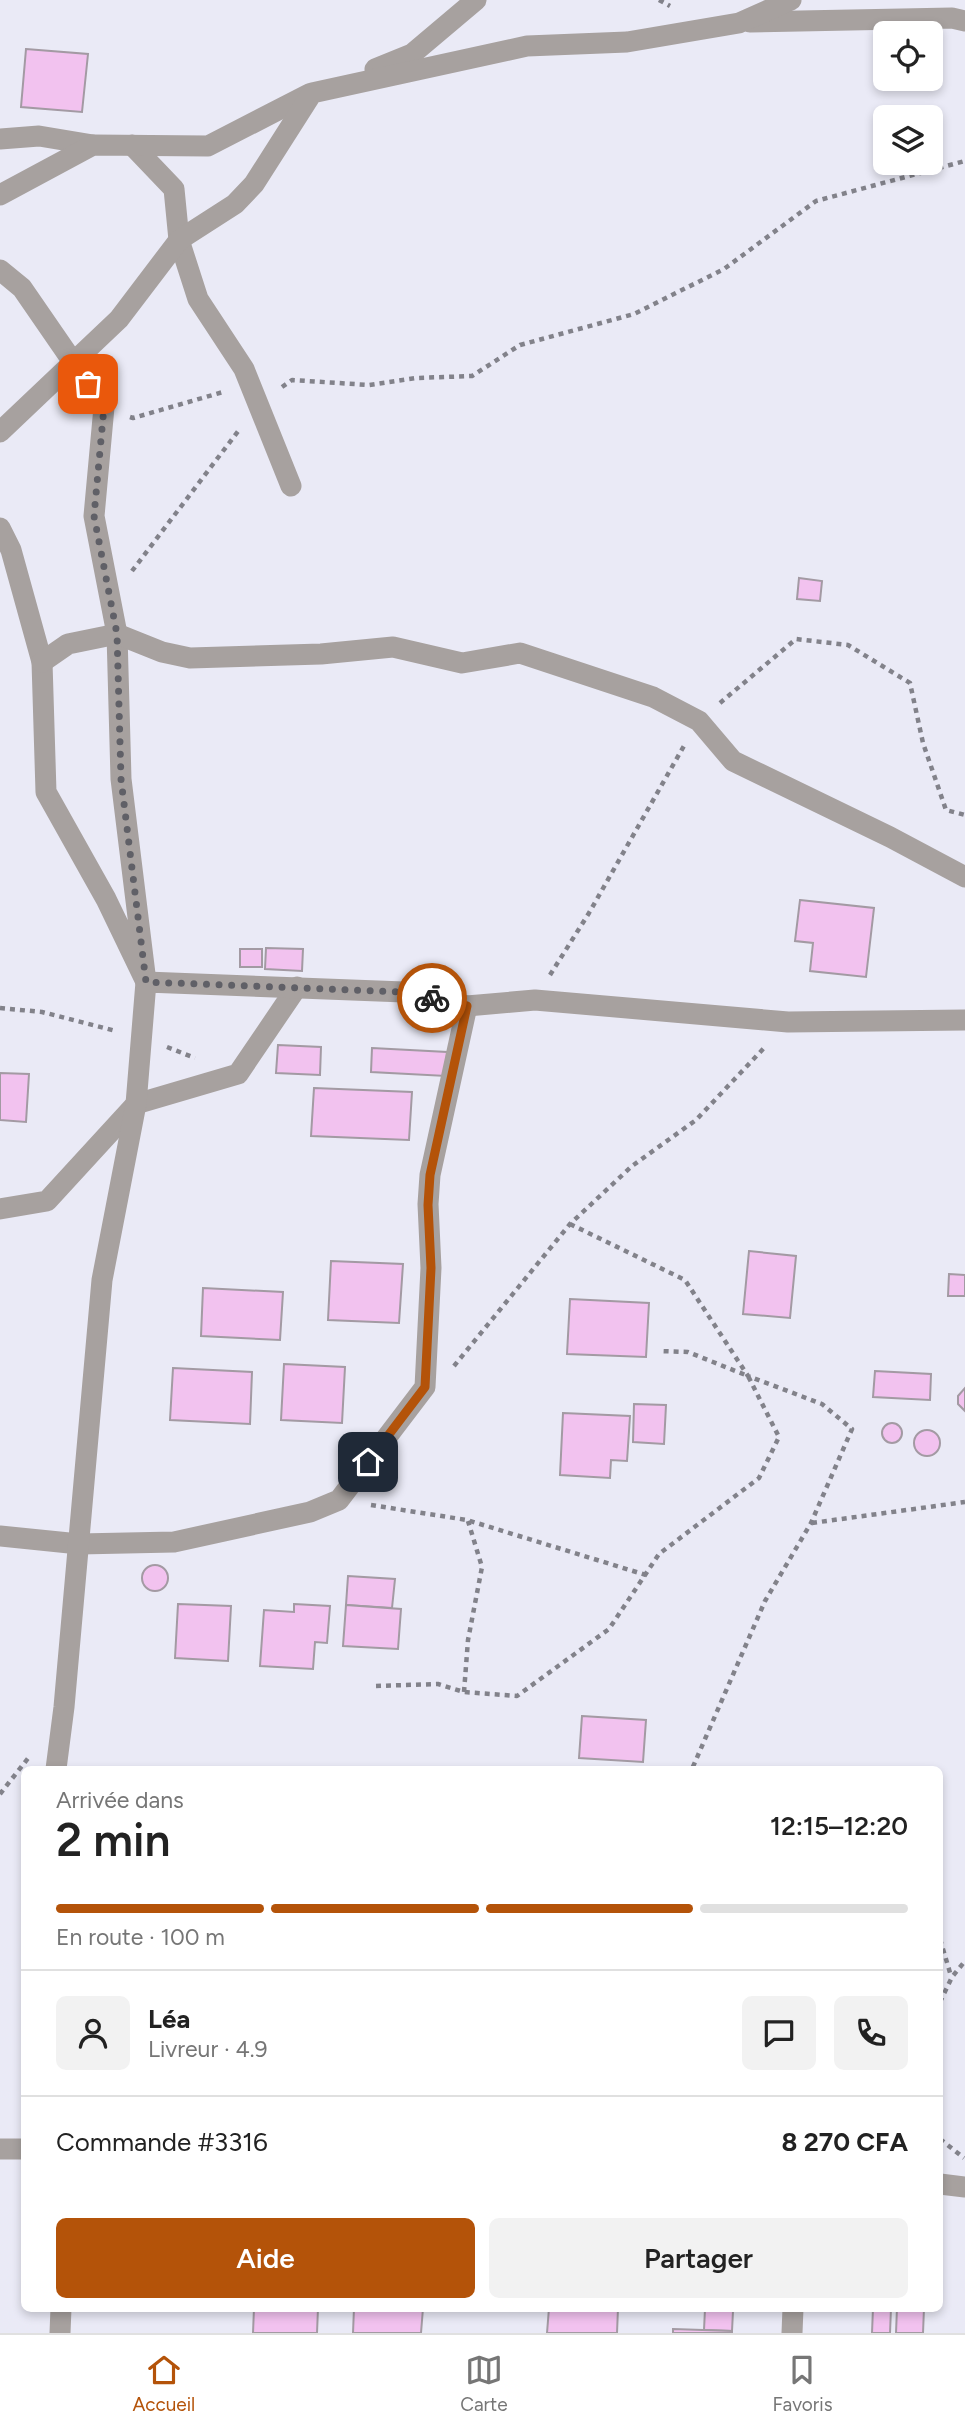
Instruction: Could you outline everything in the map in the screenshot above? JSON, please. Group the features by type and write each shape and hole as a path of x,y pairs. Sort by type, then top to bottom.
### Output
{"street":[{"path":"0,138 39,136 93,145 208,146 312,93 412,54 476,0"},
{"path":"739,23 792,0"},
{"path":"0,432 119,319 179,240 234,204 254,184 312,93 527,46 627,42 739,23 953,18 965,21"},
{"path":"0,195 93,145"},
{"path":"132,145 174,189 179,240 198,299 244,369 291,486"},
{"path":"0,270 22,288 104,407 94,516 117,634 121,779 146,982 136,1104 102,1280 56,1766"},
{"path":"0,528 11,550 42,662 46,792 106,899 146,982"},
{"path":"42,662 68,644 117,634 162,652 190,658 321,654 393,647 461,663 520,653 653,696 699,721 733,761 890,837 965,877"},
{"path":"146,982 404,992 467,1006 535,1000 788,1023 965,1020"},
{"path":"0,1209 47,1201 136,1104 238,1074 298,988"},
{"path":"0,1536 79,1544 174,1542 310,1512 339,1500 425,1387 431,1268 428,1205 430,1175 467,1006"},
{"path":"0,2149 21,2149"},
{"path":"943,2184 965,2187"},
{"path":"60,2333 61,2312"},
{"path":"792,2333 793,2312"}],"path":[{"path":"104,407 133,418 254,394 292,380 369,384 416,378 472,376 520,345 634,314 724,270 816,201 965,161"},
{"path":"130,574 254,394 292,380"},
{"path":"425,1387 451,1370 570,1224 632,1166 696,1120 788,1023"},
{"path":"376,1686 438,1684 464,1692 517,1696 609,1629 659,1554 758,1478 779,1437 748,1376 685,1280 570,1224"},
{"path":"660,1351 688,1352 822,1404 852,1429 811,1523 765,1601 693,1766"},
{"path":"339,1500 467,1520 646,1575"},
{"path":"811,1523 965,1502"},
{"path":"464,1692 468,1640 482,1567 467,1520"},
{"path":"943,1948 952,1977"},
{"path":"943,1996 952,1977 965,1961"},
{"path":"943,2141 965,2159"}],"building":[{"path":"26,49 88,54 82,112 21,107"},
{"path":"799,578 822,581 820,601 797,599"},
{"path":"800,900 874,908 866,977 810,971 813,943 795,941"},
{"path":"266,948 303,949 302,971 265,969"},
{"path":"240,949 262,949 262,967 240,967"},
{"path":"278,1045 321,1047 320,1075 276,1073"},
{"path":"372,1048 447,1052 446,1076 371,1072"},
{"path":"0,1073 29,1074 26,1122 0,1120"},
{"path":"314,1088 412,1092 409,1140 311,1136"},
{"path":"749,1251 796,1256 790,1318 743,1314"},
{"path":"331,1261 403,1264 399,1323 328,1320"},
{"path":"949,1274 965,1275 965,1296 948,1296"},
{"path":"203,1288 283,1292 280,1340 201,1336"},
{"path":"570,1299 649,1303 646,1357 567,1354"},
{"path":"284,1364 345,1367 342,1423 281,1420"},
{"path":"173,1368 252,1372 250,1424 170,1420"},
{"path":"875,1371 931,1374 930,1400 873,1397"},
{"path":"965,1388 965,1411 958,1404 958,1396"},
{"path":"634,1404 666,1405 664,1444 633,1442"},
{"path":"563,1413 630,1416 627,1461 611,1460 610,1478 560,1475"},
{"path":"892,1423 899,1426 902,1433 899,1440 892,1443 885,1440 882,1433 885,1426"},
{"path":"927,1430 936,1434 940,1443 936,1452 927,1456 918,1452 914,1443 918,1434"},
{"path":"155,1565 164,1569 168,1578 164,1587 155,1591 146,1587 142,1578 146,1569"},
{"path":"348,1576 395,1579 392,1608 346,1605"},
{"path":"178,1604 231,1606 228,1661 175,1658"},
{"path":"294,1604 330,1606 327,1643 315,1642 313,1669 260,1666 264,1610 294,1612"},
{"path":"346,1605 401,1609 398,1649 343,1646"},
{"path":"582,1716 646,1720 643,1762 579,1758"},
{"path":"254,2312 318,2312 317,2333 253,2333"},
{"path":"354,2312 423,2312 421,2333 353,2333"},
{"path":"549,2312 618,2312 617,2333 547,2333"},
{"path":"705,2312 733,2312 732,2331 704,2330"},
{"path":"873,2312 891,2312 890,2333 872,2333"},
{"path":"897,2312 924,2312 923,2333 896,2333"},
{"path":"673,2329 732,2331 732,2333 673,2333"}],"way so far":[{"path":"88,384 104,407 94,516 117,634 121,779 146,982 404,992 432,998"}],"route":[{"path":"368,1462 425,1387 431,1268 428,1205 430,1175 467,1006 432,998"}]}
